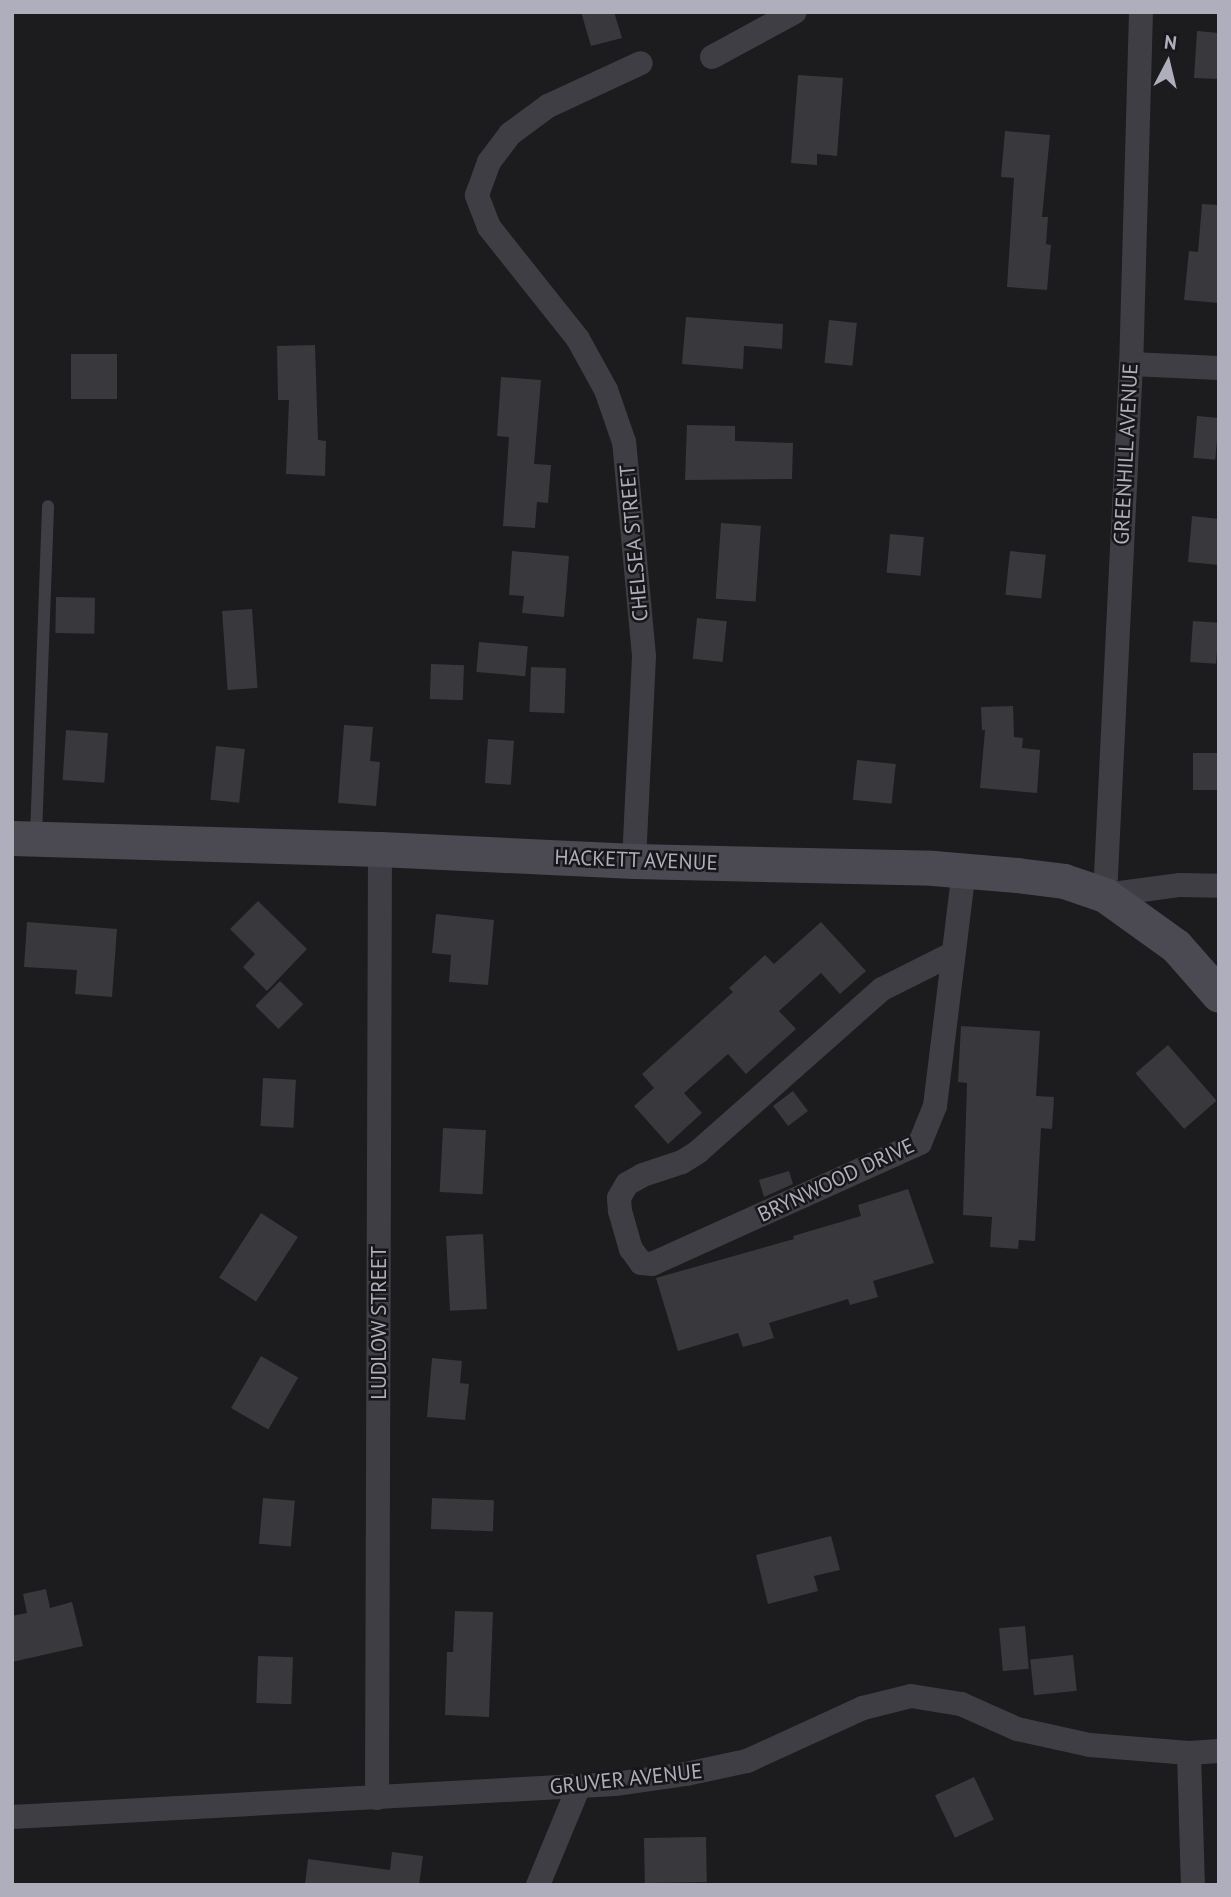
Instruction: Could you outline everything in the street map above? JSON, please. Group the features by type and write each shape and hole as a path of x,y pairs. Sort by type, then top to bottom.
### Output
{"main road":[{"name":"HACKETT AVENUE","path":"24,839 380,849 634,862 964,870 1064,881 1105,895 1176,946 1219,995"}],"street":[{"path":"712,57 795,12"},
{"name":"GREENHILL AVENUE","path":"1105,895 1131,364 1142,12"},
{"name":"CHELSEA STREET","path":"634,862 644,656 625,443 606,390 578,339 489,228 477,195 489,162 510,134 548,106 641,63"},
{"path":"1131,364 1219,368"},
{"name":"LUDLOW STREET","path":"377,1798 380,849"},
{"name":"BRYNWOOD DRIVE","path":"952,954 882,989 698,1152 682,1162 643,1175 627,1184 620,1198 620,1211 631,1249 641,1263 652,1264 920,1143 935,1106 964,870"},
{"path":"1105,895 1180,885 1219,886"},
{"name":"GRUVER AVENUE","path":"12,1817 579,1786 714,1770 747,1761 863,1709 911,1696 961,1704 1017,1729 1081,1743 1189,1753 1219,1751"},
{"path":"1189,1753 1193,1885"},
{"path":"538,1885 579,1786"}],"lane":[{"path":"24,839 48,506"}],"building":[{"path":"581,12 614,12 622,38 591,46"},
{"path":"1197,31 1219,33 1219,79 1194,78"},
{"path":"798,75 843,78 837,156 817,154 817,165 791,163"},
{"path":"1005,131 1050,135 1042,217 1048,217 1046,244 1051,245 1047,290 1007,287 1014,178 1001,177"},
{"path":"1202,204 1219,205 1219,303 1184,300 1189,251 1198,252"},
{"path":"686,317 783,324 782,349 744,346 743,369 682,364"},
{"path":"829,320 857,323 852,366 825,363"},
{"path":"315,345 318,440 326,441 325,476 286,474 289,400 278,400 277,346"},
{"path":"71,354 117,354 117,399 71,399"},
{"path":"501,377 541,380 534,464 551,465 548,503 537,502 535,528 503,526 509,437 497,436"},
{"path":"1197,416 1219,418 1215,460 1193,458"},
{"path":"687,425 735,426 735,441 793,443 792,479 685,480"},
{"path":"1192,516 1219,519 1219,565 1188,562"},
{"path":"721,523 761,526 756,602 716,599"},
{"path":"890,534 924,537 920,576 887,573"},
{"path":"512,551 569,556 564,617 522,613 524,596 509,595"},
{"path":"1010,551 1046,555 1041,599 1005,595"},
{"path":"56,597 95,598 94,634 55,633"},
{"path":"252,609 258,688 228,690 222,611"},
{"path":"697,618 727,621 723,662 693,659"},
{"path":"1193,621 1219,623 1216,664 1190,662"},
{"path":"479,642 528,646 525,676 476,672"},
{"path":"431,664 464,665 463,700 430,699"},
{"path":"531,667 566,668 564,713 529,712"},
{"path":"1013,706 1014,737 1023,738 1022,748 1040,750 1037,793 980,788 985,730 982,730 981,707"},
{"path":"344,725 373,727 370,761 380,762 376,806 338,803"},
{"path":"66,730 108,733 104,783 63,780"},
{"path":"488,739 514,741 511,785 485,783"},
{"path":"216,746 245,749 239,803 210,800"},
{"path":"1193,753 1219,753 1219,790 1193,790"},
{"path":"857,760 896,764 892,804 853,800"},
{"path":"258,901 307,949 267,991 243,967 255,954 230,929"},
{"path":"436,914 494,920 488,985 449,982 451,955 432,953"},
{"path":"27,922 117,929 112,997 75,994 77,970 24,967"},
{"path":"821,922 866,971 840,994 821,973 779,1011 796,1029 746,1074 728,1054 684,1093 702,1113 668,1144 634,1106 654,1088 642,1074 733,992 729,988 765,955 774,964"},
{"path":"280,981 303,1004 279,1029 255,1006"},
{"path":"961,1026 1040,1031 1036,1096 1054,1097 1052,1129 1041,1128 1035,1241 1019,1240 1018,1249 990,1247 992,1217 963,1215 967,1083 958,1082"},
{"path":"1168,1045 1217,1101 1184,1129 1136,1073"},
{"path":"263,1078 296,1080 293,1128 260,1126"},
{"path":"793,1091 808,1111 788,1126 773,1106"},
{"path":"443,1128 486,1130 483,1194 440,1192"},
{"path":"789,1171 793,1184 764,1197 759,1180"},
{"path":"908,1189 934,1263 873,1281 878,1297 850,1305 848,1299 769,1323 774,1338 743,1347 738,1333 678,1351 656,1278 794,1239 793,1236 861,1216 858,1205"},
{"path":"261,1213 298,1237 256,1302 219,1278"},
{"path":"483,1234 487,1309 450,1311 446,1236"},
{"path":"261,1356 298,1378 268,1429 231,1408"},
{"path":"432,1358 462,1361 460,1383 469,1384 465,1420 427,1417"},
{"path":"263,1498 295,1501 291,1547 259,1544"},
{"path":"432,1498 494,1500 493,1531 431,1529"},
{"path":"831,1536 840,1570 814,1576 818,1591 768,1604 756,1555"},
{"path":"46,1589 50,1608 72,1602 83,1646 12,1662 12,1616 27,1613 23,1594"},
{"path":"455,1611 493,1612 489,1717 445,1715 447,1652 453,1652"},
{"path":"1025,1626 1029,1669 1003,1671 999,1628"},
{"path":"1073,1655 1077,1691 1034,1695 1030,1659"},
{"path":"258,1656 293,1657 291,1704 256,1703"},
{"path":"974,1777 994,1820 955,1838 935,1795"},
{"path":"706,1837 707,1882 645,1883 644,1838"},
{"path":"392,1852 423,1856 419,1885 305,1885 308,1859 390,1870"}]}
